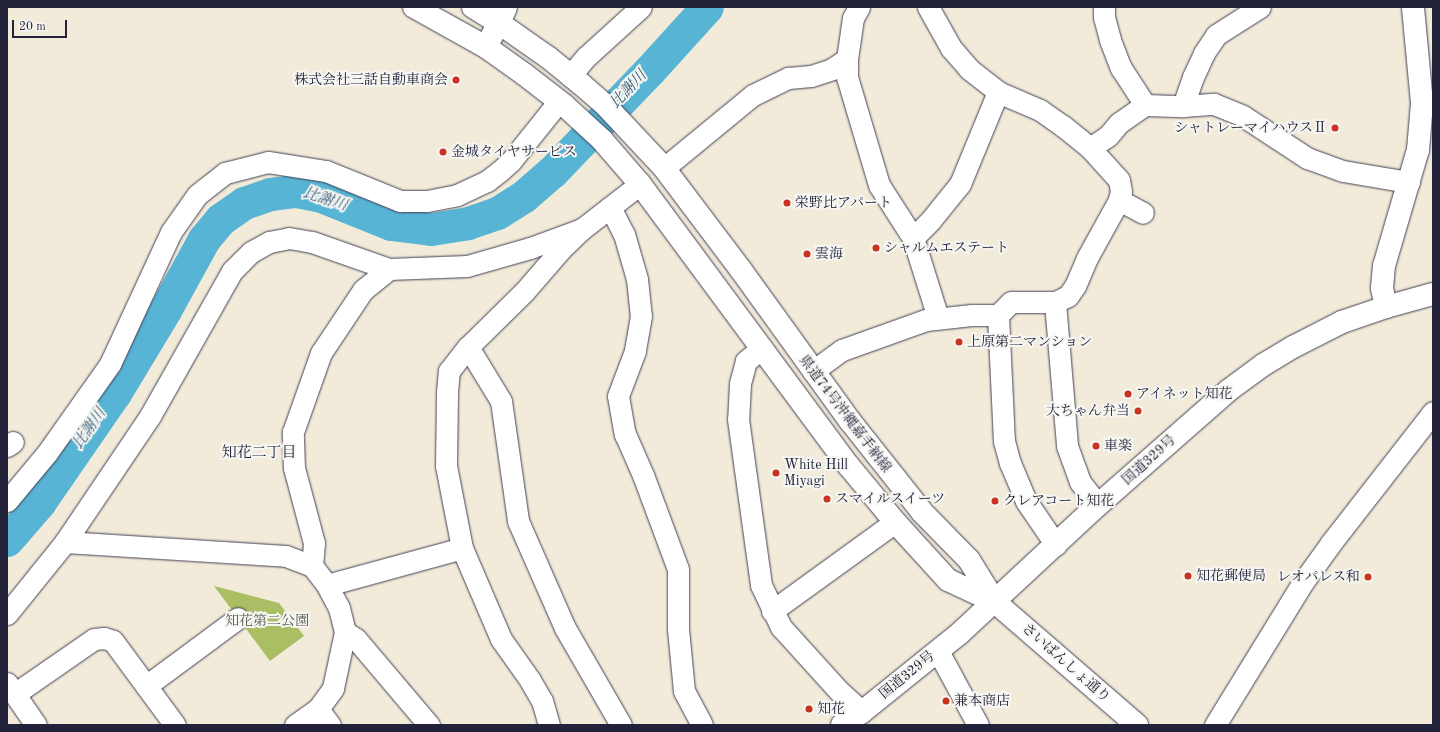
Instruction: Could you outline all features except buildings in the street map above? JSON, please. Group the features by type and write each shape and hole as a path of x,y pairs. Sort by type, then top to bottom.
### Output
{"main road":[{"name":"県道74号沖縄嘉手納線","path":"414,7 486,47 562,103 588,126 616,155 640,184 848,465 895,522 948,580 995,602"},
{"name":"県道74号沖縄嘉手納線","path":"473,7 502,15 607,108 664,168 741,270 813,371 887,470 922,512 969,560 995,602"},
{"path":"1386,307 1382,288 1384,266 1418,150 1422,102 1413,7"},
{"path":"486,47 502,15"},
{"name":"国道329号","path":"842,725 862,712 938,651 995,602 1098,505 1229,390 1263,365 1300,343 1342,322 1386,307 1433,294"},
{"name":"さいばんしょ通り","path":"995,602 1137,725"}],"street":[{"path":"575,80 586,57 641,7"},
{"path":"859,7 853,18 847,59 847,77 879,185 913,238 938,318"},
{"path":"813,371 842,350 926,320 972,315 998,315 1011,302 1055,302 1068,296 1075,286 1087,258 1119,200 1122,190 1119,180 1090,148 1040,110 998,92 969,69 951,48 928,7"},
{"path":"1104,7 1104,17 1110,40 1122,68 1144,105"},
{"path":"1183,106 1193,77 1204,53 1216,35 1260,7"},
{"path":"664,168 753,95 788,78 811,76 832,69 847,59"},
{"path":"913,238 930,221 960,184 998,92"},
{"path":"7,501 47,453 110,364 171,232 197,195 225,173 268,162 326,171 400,201 428,201 457,195 487,181 500,171 511,161 562,103"},
{"path":"1090,148 1108,136 1119,123 1144,105 1183,106 1214,104 1243,116 1307,158 1343,171 1409,182"},
{"path":"549,725 542,701 530,680 501,639 462,548 446,466 447,392 449,371 468,347 524,292 561,248 582,229 640,184"},
{"path":"1119,200 1142,213"},
{"path":"610,207 624,234 637,279 641,316 635,351 618,396 624,434 643,475 678,569 678,630 684,691 702,725"},
{"path":"7,614 65,542 150,416 232,271 251,252 269,242 289,238 312,242 390,269 467,266 530,248 556,237 582,229"},
{"path":"312,566 314,543 294,468 293,432 321,353 362,290 390,269"},
{"path":"1055,302 1066,446 1080,482 1098,505"},
{"path":"998,315 1004,441 1010,463 1026,501 1056,545"},
{"path":"468,347 500,401 518,521 565,628 621,725"},
{"path":"762,348 746,361 740,384 738,419 761,585 772,611 781,627 839,691 862,712"},
{"path":"1216,725 1303,582 1433,412"},
{"path":"772,611 895,522"},
{"path":"65,542 286,556 312,566 326,585 339,608 345,632 333,688 324,717 295,725"},
{"path":"326,585 462,548"},
{"path":"146,686 238,618"},
{"path":"345,632 356,639 429,725"},
{"path":"36,725 11,688 94,639 104,638 113,641 175,725"},
{"path":"938,651 978,725"}],"green space":[{"name":"知花第二公園","path":"214,586 279,603 304,636 270,661"}],"waterway":[{"name":"比謝川","path":"7,540 39,503 115,393 165,310 204,239 221,219 244,203 270,194 296,191 321,196 391,224 431,229 468,223 497,213 524,196 552,172 649,71 707,7"}],"place":[{"name":"株式会社三話自動車商会","path":"456,80"},
{"name":"シャトレーマイハウスⅡ","path":"1335,128"},
{"name":"金城タイヤサービス","path":"443,152"},
{"name":"栄野比アパート","path":"787,203"},
{"name":"シャルムエステート","path":"876,248"},
{"name":"雲海","path":"807,254"},
{"name":"上原第二マンション","path":"959,342"},
{"name":"アイネット知花","path":"1128,394"},
{"name":"大ちゃん弁当","path":"1138,411"},
{"name":"車楽","path":"1096,446"},
{"name":"White Hill Miyagi","path":"776,473"},
{"name":"スマイルスイーツ","path":"827,499"},
{"name":"クレアコート知花","path":"995,501"},
{"name":"知花郵便局","path":"1188,576"},
{"name":"レオパレス和","path":"1368,577"},
{"name":"兼本商店","path":"946,701"},
{"name":"知花","path":"809,709"}],"district":[{"name":"知花二丁目","path":"259,454"}]}
